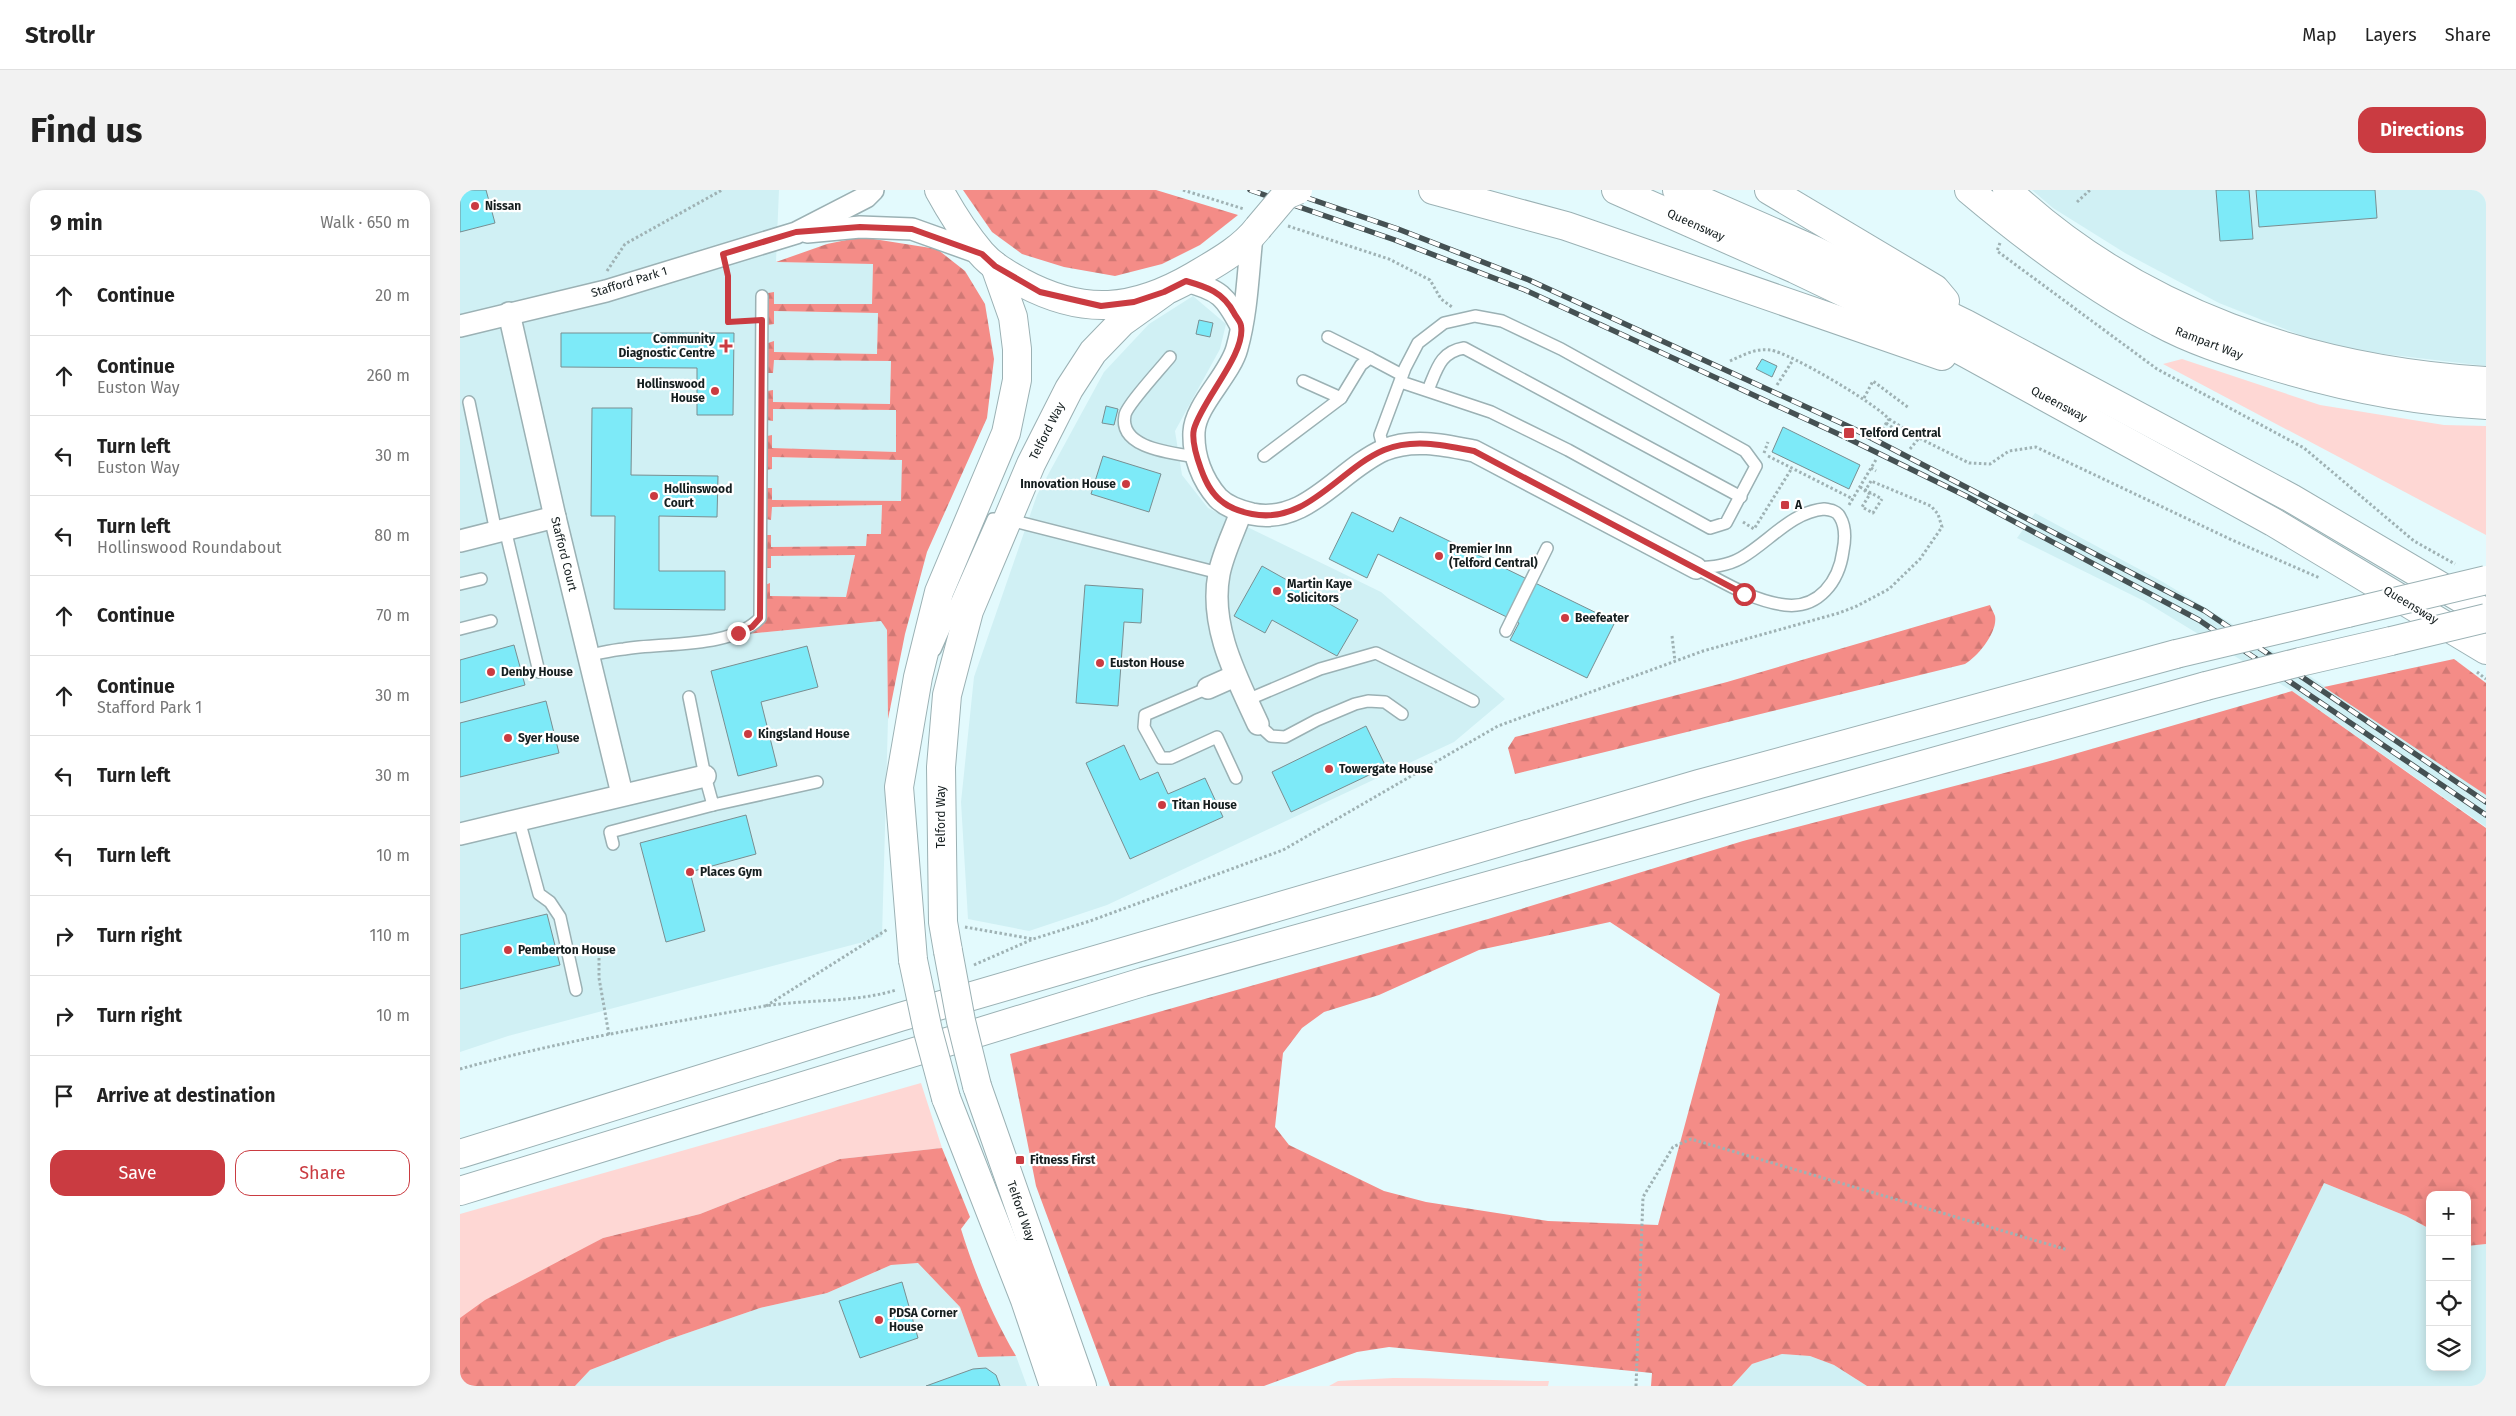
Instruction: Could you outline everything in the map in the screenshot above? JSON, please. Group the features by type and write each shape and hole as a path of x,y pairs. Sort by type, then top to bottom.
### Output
{"main road":[{"path":"939,190 956,220 988,260 1012,318 1017,348 1017,380 1013,410 984,487 939,592 918,677 900,787 908,925 913,960 928,1031 946,1098 1025,1300 1054,1386"},
{"path":"1433,190 1566,226 1969,365 2001,373"},
{"name":"Queensway","path":"1616,190 1803,273 1931,334 2273,522 2480,659"},
{"name":"Queensway","path":"1677,190 1814,250 1966,324 2291,498 2486,613"},
{"path":"1769,190 1935,289 1966,324"},
{"name":"Rampart Way","path":"1969,190 2049,253 2123,302 2158,323 2222,350 2357,390 2423,401 2486,405"},
{"name":"Rampart Way","path":"2008,190 2068,240 2143,288 2237,332 2318,357 2386,371 2486,381"},
{"path":"988,260 1040,292 1101,306 1134,302 1175,286 1219,261 1291,192"},
{"name":"Telford Way","path":"1082,1386 977,1086 961,1021 958,959 943,922 941,767 947,695 969,611 1006,519 1069,389 1093,352 1122,322 1175,286"},
{"path":"460,1154 948,1003 1699,784 2176,654 2348,613 2474,574"},
{"path":"460,1191 1143,982 2206,686 2486,618"}],"street":[{"path":"796,232 866,197 873,190"},
{"path":"1259,224 1237,350 1203,406 1194,430 1196,457 1207,486 1224,503 1242,512 1266,517 1292,512 1334,486 1365,461 1384,450 1406,444 1439,444 1474,451 1696,568"},
{"path":"796,232 860,227 912,229 988,260"},
{"name":"Stafford Park 1","path":"460,326 606,291 796,232"},
{"path":"1175,286 1210,288 1229,304 1241,326"},
{"name":"Stafford Court","path":"509,313 554,517 590,655 622,794"},
{"path":"1242,512 1219,573 1217,601 1226,652 1235,676 1258,724"},
{"path":"460,541 554,517"},
{"path":"1208,688 1235,676"},
{"path":"460,834 622,794 705,776"}],"lane":[{"path":"590,655 624,648 715,639 752,627 760,618 762,296"},
{"path":"1328,337 1370,358 1402,379 1508,420 1568,450 1710,528 1726,523 1756,466 1745,451 1561,349 1502,321 1475,316 1444,323 1418,342 1402,379 1380,435 1384,450"},
{"path":"1428,390 1441,360 1452,350 1464,348 1740,497"},
{"path":"1170,357 1126,413 1125,426 1131,436 1153,450 1196,457"},
{"path":"1264,456 1341,398 1361,365 1370,358"},
{"path":"1303,381 1341,398"},
{"path":"469,402 539,672"},
{"path":"1824,509 1834,510 1841,518 1845,539 1841,568 1830,588 1812,601 1787,605 1765,601 1744,594 1696,568 1722,566 1741,558 1800,515 1824,509"},
{"path":"918,677 942,637 993,519 1006,519 1219,573"},
{"path":"1506,631 1547,548"},
{"path":"460,584 481,579"},
{"path":"460,629 491,621"},
{"path":"1247,700 1320,669 1376,653 1473,701"},
{"path":"1208,688 1145,715 1144,727 1160,758 1170,758 1217,737 1236,778"},
{"path":"689,697 705,776 713,805"},
{"path":"1258,724 1271,736 1285,737 1317,720 1355,704 1368,701 1385,702 1402,714"},
{"path":"613,844 610,832 713,805 817,782"},
{"path":"519,820 539,894 550,902 560,917 576,990"}],"path":[{"path":"606,291 604,279 610,265 625,244 722,190"},
{"path":"1183,190 1259,224 1389,259 1430,280 1441,299 1456,309"},
{"path":"2077,202 2090,190"},
{"path":"2002,238 1997,252 2158,369 2304,448 2414,541 2474,574"},
{"path":"723,254 728,276 728,322 762,320"},
{"path":"1730,362 1751,351 1772,350 1864,398 1896,430"},
{"path":"1777,385 1793,360"},
{"path":"1864,398 1872,381 1909,408"},
{"path":"1879,434 1887,421"},
{"path":"1887,421 1969,463 1990,464 2008,451 2036,447 2232,540 2326,581"},
{"path":"1910,449 1919,438"},
{"path":"1768,442 1763,454 1853,499"},
{"path":"1841,518 1876,458"},
{"path":"1754,528 1792,468"},
{"path":"1871,468 1876,471"},
{"path":"958,959 1090,922 1283,850 1498,726 1703,651 1839,613 1857,606 1889,589 1920,559 1942,527 1938,514 1932,506 1870,481 1865,491 1870,494 1862,507 1873,513 1882,499 1860,487"},
{"path":"1672,636 1675,661"},
{"path":"2480,659 2486,679"},
{"path":"943,922 1033,939"},
{"path":"766,1006 892,926 908,925"},
{"path":"599,948 599,978 609,1035"},
{"path":"460,1070 512,1055 609,1035 766,1006 877,996 905,987"},
{"path":"1636,1386 1643,1197 1673,1147 1691,1139 2068,1250"}],"shaded area":[{"path":"460,190 779,190 776,262 873,264 872,304 774,304 768,293 768,325 774,311 878,313 877,354 773,352 773,360 891,361 890,404 773,402 773,409 896,410 896,452 772,448 772,457 903,460 901,501 771,500 766,519 771,519 771,507 882,505 881,535 866,546 771,547 771,535 766,535 771,556 855,555 847,597 769,596 747,634 881,621 887,629 888,719 882,937 508,1036 460,1052"},
{"path":"2032,190 2486,190 2486,366 2333,348 2219,303 2125,253 2053,208"},
{"path":"1193,296 1226,324 1220,349 1175,431 1182,475 1208,508 1381,592 1505,699 1454,742 1107,905 1029,931 968,919 961,802 974,677 1037,495 1104,372 1149,324"},
{"path":"2182,359 2320,405 2444,425 2486,426 2486,535 2163,364"},
{"path":"2035,513 2163,582 2232,624 2469,783 2486,795 2486,827 2292,691 2144,601 2017,538"},
{"path":"921,1083 942,1148 840,1159 700,1214 603,1238 460,1318 460,1214"},
{"path":"2324,1183 2406,1216 2426,1227 2426,1371 2471,1371 2471,1246 2486,1244 2486,1386 2225,1386"},
{"path":"919,1263 960,1307 978,1357 1016,1356 1027,1386 575,1386 590,1370 667,1340 760,1308 827,1293 891,1265"},
{"path":"1782,1354 1810,1356 1834,1365 1867,1386 1732,1386 1752,1364"},
{"path":"1393,1378 1549,1381 1548,1386 1329,1386 1338,1381"}],"green space":[{"path":"963,190 1156,190 1238,215 1200,245 1162,264 1115,276 1064,267 1022,254 992,232"},
{"path":"861,237 937,249 965,271 985,304 994,359 987,418 927,552 905,634 888,719 887,630 881,621 747,634 755,619 765,585 770,583 770,596 846,597 855,555 771,556 771,568 765,568 765,535 771,535 771,547 866,546 867,534 881,534 882,505 772,507 771,520 766,519 766,488 772,488 772,500 901,501 902,460 772,457 772,469 766,470 767,436 772,435 772,448 896,452 896,410 773,409 773,421 767,420 767,391 773,390 773,402 890,404 891,361 774,360 773,373 767,373 768,343 774,341 774,352 877,354 878,313 774,311 774,324 768,325 768,293 774,292 774,304 872,304 873,264 776,262 827,244"},
{"path":"1990,605 1995,616 1993,629 1981,650 1965,664 1515,774 1508,748 1515,737 1727,682"},
{"path":"2454,659 2486,683 2486,795 2324,687"},
{"path":"2292,691 2486,828 2486,1244 2471,1246 2471,1191 2426,1191 2426,1227 2406,1216 2324,1183 2225,1386 1867,1386 1834,1365 1810,1356 1782,1354 1752,1364 1732,1386 1651,1386 1652,1373 1389,1347 1357,1352 1264,1386 1110,1386 1036,1186 1010,1054 1488,919 1743,841 2050,761","holes":["1610,922 1720,994 1658,1225 1548,1221 1426,1202 1384,1191 1289,1145 1275,1127 1283,1053 1302,1028 1324,1012 1379,995 1479,950"]},
{"path":"942,1148 970,1217 961,1229 972,1262 992,1310 1016,1356 978,1357 960,1307 918,1263 891,1265 827,1293 760,1308 667,1340 590,1370 575,1386 460,1386 460,1318 485,1300 603,1238 700,1214 840,1159"}],"building":[{"name":"Nissan","path":"460,190 486,190 495,223 460,232"},
{"path":"2216,190 2249,190 2253,239 2220,241"},
{"path":"2256,190 2375,190 2377,218 2259,227"},
{"path":"1199,320 1213,323 1210,337 1196,334"},
{"name":"Hollinswood House","path":"561,333 734,333 733,415 697,415 697,368 561,367"},
{"path":"1762,359 1777,366 1772,377 1756,369"},
{"path":"1106,406 1118,409 1114,425 1102,423"},
{"name":"Hollinswood Court","path":"592,408 632,408 631,475 718,476 717,517 659,516 659,571 725,571 725,610 614,609 615,516 591,516"},
{"name":"Telford Central","path":"1783,427 1860,465 1849,489 1772,452"},
{"name":"Innovation House","path":"1103,456 1161,474 1149,512 1091,494"},
{"path":"1352,512 1393,532 1400,517 1615,622 1587,678 1510,640 1519,623 1378,554 1367,578 1329,559"},
{"name":"Martin Kaye Solicitors","path":"1262,566 1358,620 1337,656 1272,620 1265,633 1234,616"},
{"name":"Euston House","path":"1085,585 1143,589 1141,623 1124,622 1118,706 1076,703"},
{"name":"Denby House","path":"514,645 525,685 460,703 460,660"},
{"name":"Kingsland House","path":"807,646 818,687 761,702 777,766 738,776 711,671"},
{"name":"Syer House","path":"546,701 559,753 460,777 460,723"},
{"name":"Towergate House","path":"1366,726 1386,767 1291,812 1272,772"},
{"name":"Titan House","path":"1124,745 1140,780 1158,772 1168,794 1205,778 1223,817 1130,859 1086,763"},
{"path":"746,815 756,854 690,872 705,931 666,942 640,843"},
{"name":"Pemberton House","path":"547,914 560,965 460,989 460,935"},
{"name":"PDSA Corner House","path":"902,1282 918,1338 860,1358 839,1301"},
{"path":"986,1368 996,1375 1000,1386 926,1386 973,1369"}],"railway":[{"path":"1250,190 1395,240 1525,290 1847,438 1968,497 2199,620 2486,815"},
{"path":"1284,190 1398,229 1529,280 1852,428 2205,611 2486,802"}],"place":[{"name":"Nissan","path":"475,206"},
{"name":"Community Diagnostic Centre","path":"726,346"},
{"name":"Hollinswood House","path":"715,391"},
{"name":"Telford Central","path":"1849,433"},
{"name":"Innovation House","path":"1126,484"},
{"name":"Hollinswood Court","path":"654,496"},
{"name":"A","path":"1785,505"},
{"name":"Premier Inn (Telford Central)","path":"1439,556"},
{"name":"Martin Kaye Solicitors","path":"1277,591"},
{"name":"Beefeater","path":"1565,618"},
{"name":"Euston House","path":"1100,663"},
{"name":"Denby House","path":"491,672"},
{"name":"Kingsland House","path":"748,734"},
{"name":"Syer House","path":"508,738"},
{"name":"Towergate House","path":"1329,769"},
{"name":"Titan House","path":"1162,805"},
{"name":"Places Gym","path":"690,872"},
{"name":"Pemberton House","path":"508,950"},
{"name":"Fitness First","path":"1020,1160"},
{"name":"PDSA Corner House","path":"879,1320"}],"route":[{"path":"738,633 752,627 760,618 762,320 728,322 728,276 723,254 796,232 860,227 912,229 982,254 995,266 1040,292 1055,297 1101,306 1134,302 1164,292 1186,281 1210,288 1220,295 1229,304 1241,326 1237,350 1203,406 1194,430 1196,457 1207,486 1224,503 1242,512 1266,517 1292,512 1334,486 1365,461 1384,450 1406,444 1439,444 1474,451 1572,501 1744,594"}]}
